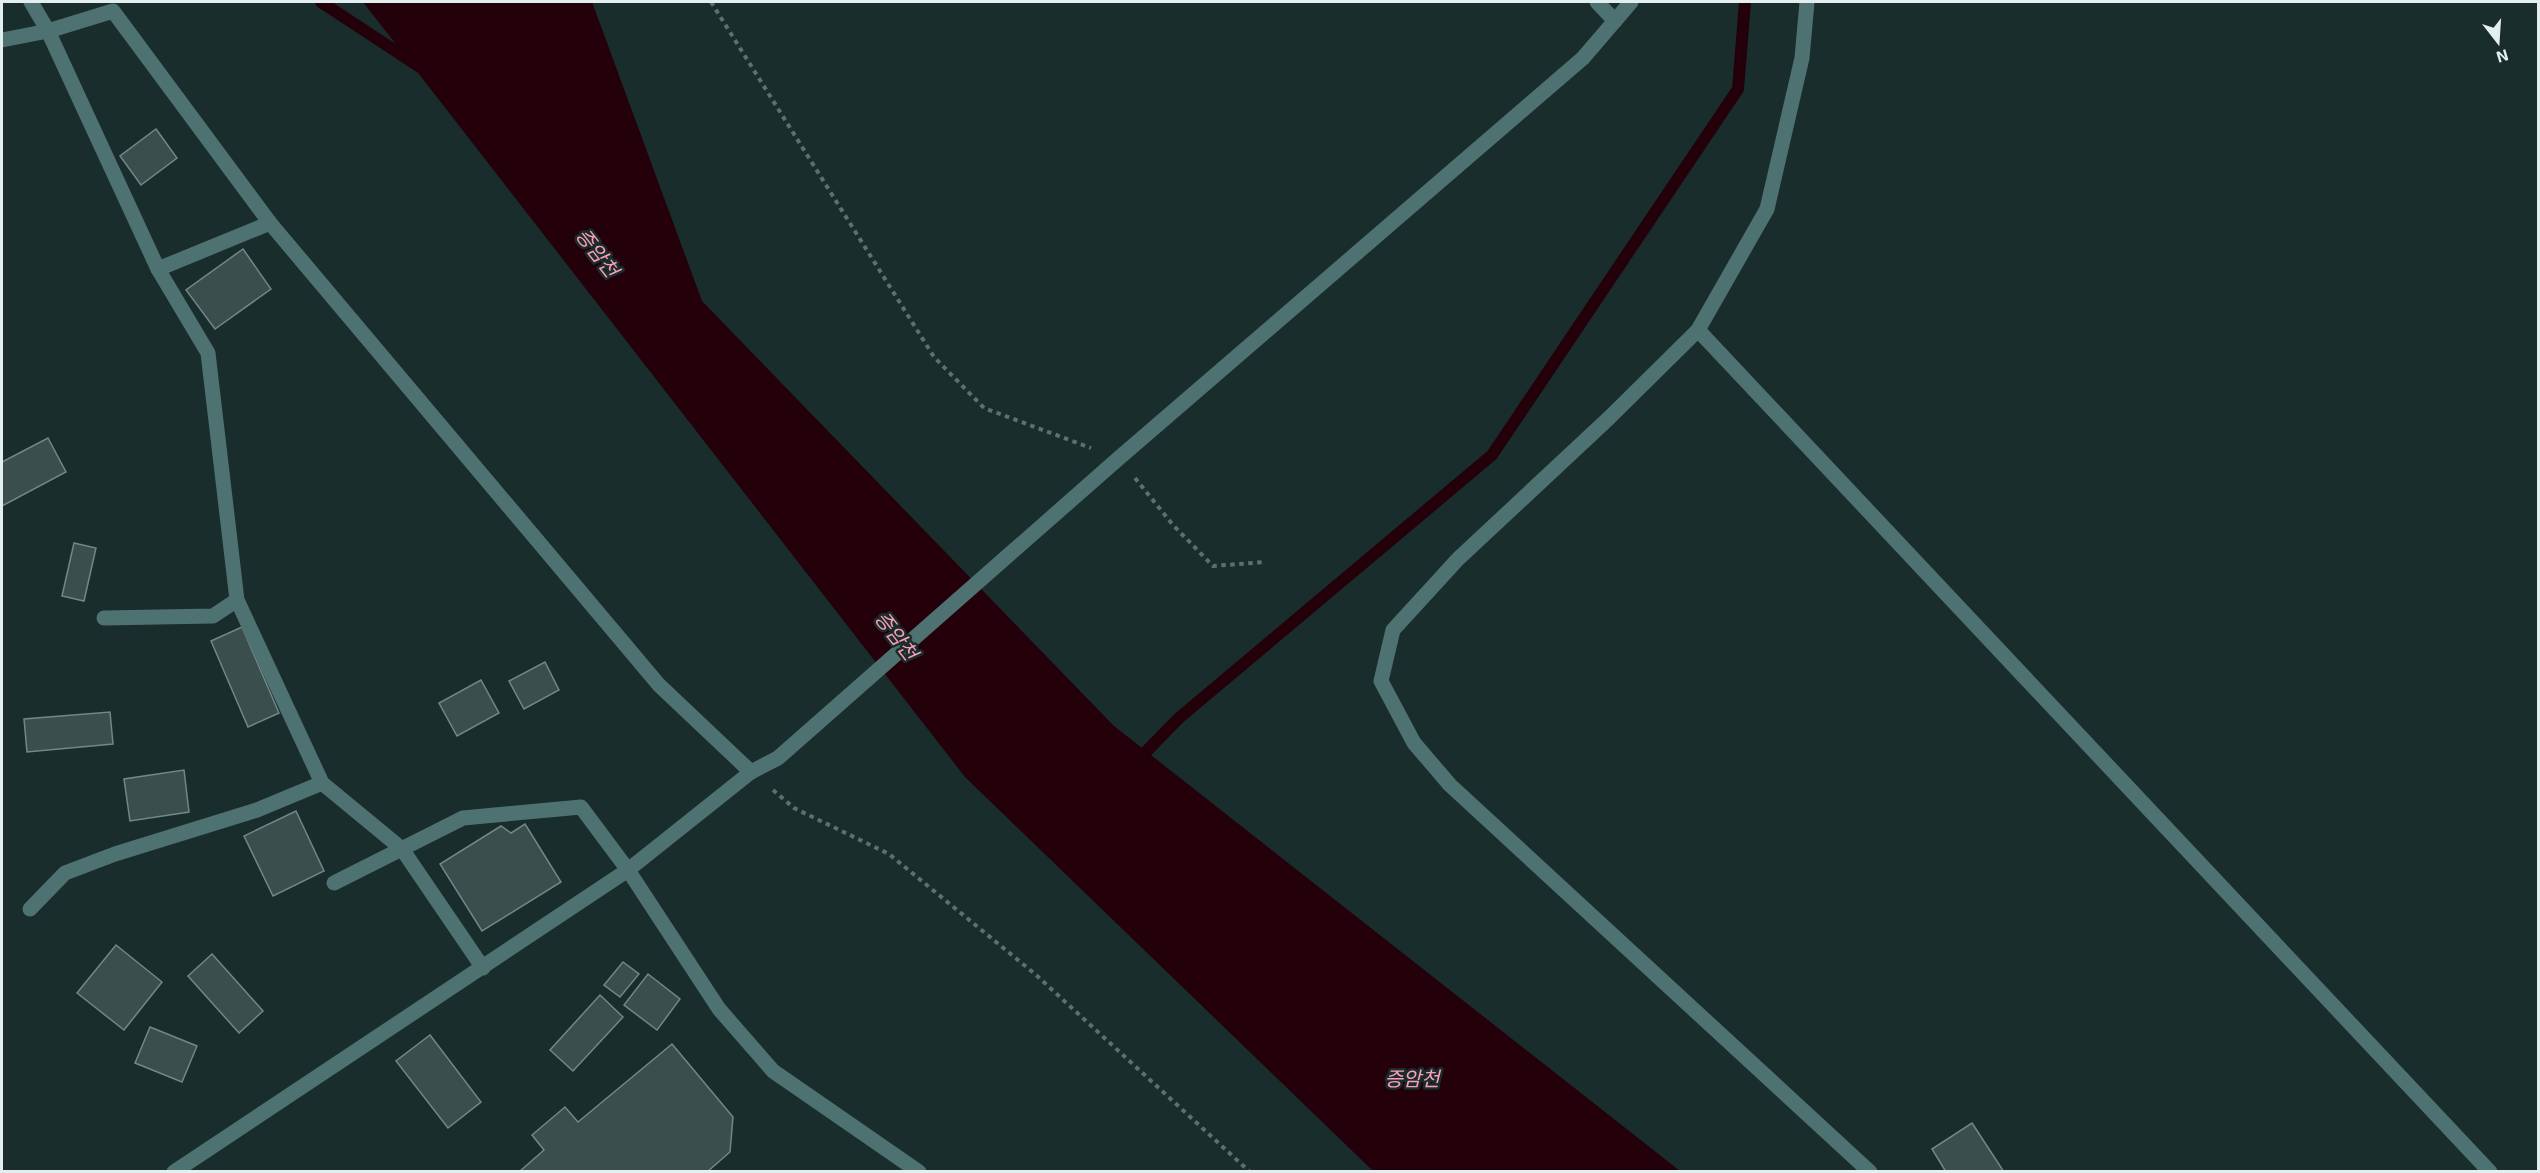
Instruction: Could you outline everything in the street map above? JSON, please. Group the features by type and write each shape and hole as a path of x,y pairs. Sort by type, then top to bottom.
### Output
{"street":[{"path":"32,2 48,31 158,269 208,353 237,600 322,783 402,849 483,968"},
{"path":"1597,2 1615,21"},
{"path":"174,1172 628,870 751,772 778,758 1097,477 1582,58 1631,2"},
{"path":"1807,2 1802,58 1767,209 1698,330 1609,418 1458,559 1393,630 1381,681 1414,743 1450,785 1870,1172"},
{"path":"2,40 48,31 110,6 270,223 659,685 751,772"},
{"path":"158,269 270,223"},
{"path":"1698,330 2490,1172"},
{"path":"104,618 213,616 237,600"},
{"path":"30,909 64,873 115,854 257,810 322,783"},
{"path":"334,883 463,818 581,807 628,870 719,1010 773,1071 919,1172"}],"path":[{"path":"711,2 934,357 984,408 1119,458 1173,525 1213,566 1265,562"},
{"path":"751,772 794,808 889,854 1035,974 1250,1172"}],"water":[{"name":"증암천","path":"363,2 592,2 702,301 1114,726 1680,1171 1373,1171 965,777"}],"building":[{"path":"156,129 177,158 141,185 120,156"},
{"path":"243,249 271,289 215,329 186,290"},
{"path":"48,438 66,472 2,506 2,462"},
{"path":"74,543 96,548 84,601 62,596"},
{"path":"242,627 279,713 248,727 211,641"},
{"path":"545,662 559,690 524,709 509,681"},
{"path":"481,680 499,713 457,736 439,703"},
{"path":"110,712 113,744 27,752 24,719"},
{"path":"184,770 189,812 130,821 124,779"},
{"path":"296,811 324,871 273,896 244,836"},
{"path":"525,824 561,882 482,931 440,864 501,826 511,833"},
{"path":"116,945 162,982 124,1030 77,993"},
{"path":"212,954 263,1011 239,1033 188,976"},
{"path":"623,962 639,974 620,997 604,985"},
{"path":"648,974 680,999 657,1030 624,1005"},
{"path":"600,995 623,1017 573,1071 550,1050"},
{"path":"150,1027 197,1046 182,1082 135,1063"},
{"path":"430,1035 481,1102 448,1128 396,1061"},
{"path":"672,1044 733,1117 730,1152 707,1172 519,1172 544,1150 532,1135 565,1107 578,1122"},
{"path":"1972,1123 2004,1172 1946,1172 1932,1149"}],"waterway":[{"path":"321,2 420,67"},
{"path":"1135,763 1179,718 1492,455 1738,89 1745,2"}]}
